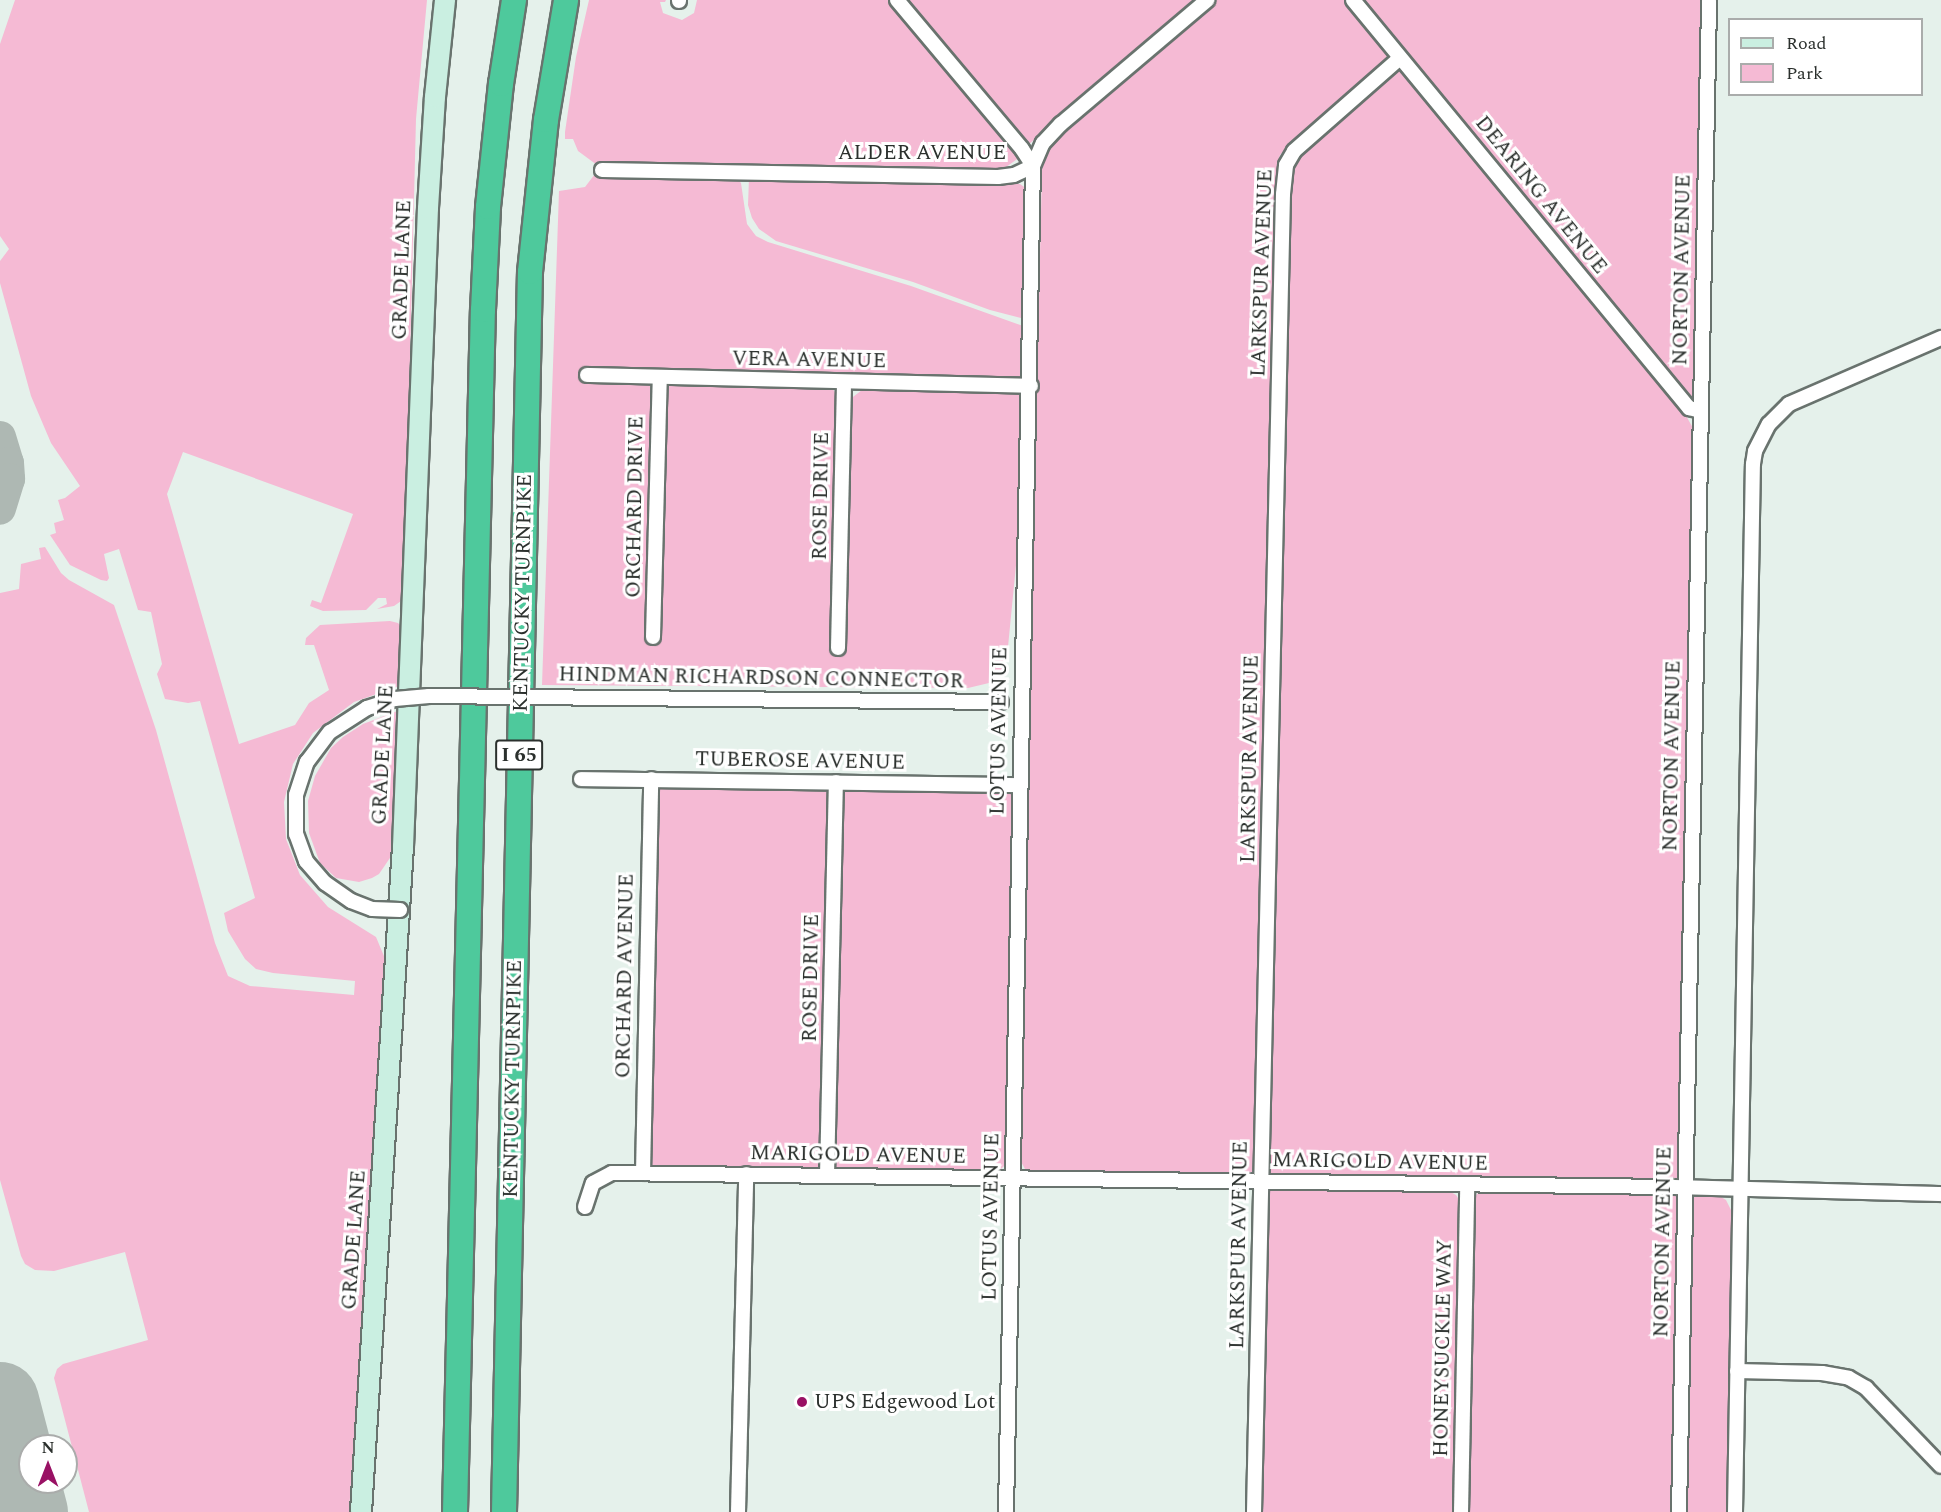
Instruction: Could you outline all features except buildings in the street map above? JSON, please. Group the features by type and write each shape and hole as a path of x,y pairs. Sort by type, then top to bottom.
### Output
{"highway":[{"name":"I 65","path":"454,1505 483,310 488,207 501,84 514,0"},
{"name":"KENTUCKY TURNPIKE","path":"504,1512 530,272 546,120 566,0"}],"main road":[{"name":"GRADE LANE","path":"361,1512 400,910 428,207 435,97 445,0"}],"street":[{"path":"897,0 1022,149 1033,166"},
{"name":"ALDER AVENUE","path":"602,170 998,177 1014,175 1033,166 1043,143 1061,124 1207,0"},
{"name":"DEARING AVENUE","path":"1353,0 1689,408 1700,411"},
{"name":"NORTON AVENUE","path":"1679,1512 1709,0"},
{"name":"LARKSPUR AVENUE","path":"1254,1512 1283,194 1286,165 1303,141 1400,58"},
{"name":"LOTUS AVENUE","path":"1006,1512 1019,785 1031,386 1033,166"},
{"path":"1735,1512 1753,464 1762,436 1776,415 1789,404 1800,397 1941,338"},
{"name":"VERA AVENUE","path":"587,375 1031,386"},
{"name":"ORCHARD DRIVE","path":"653,637 660,378"},
{"name":"ROSE DRIVE","path":"838,648 844,382"},
{"name":"HINDMAN RICHARDSON CONNECTOR","path":"400,910 372,909 351,901 325,883 306,861 295,824 298,784 313,752 337,726 367,708 395,699 429,696 1021,702"},
{"name":"TUBEROSE AVENUE","path":"581,779 1019,785"},
{"name":"ORCHARD AVENUE","path":"642,1173 651,780"},
{"name":"ROSE DRIVE","path":"828,1175 836,782"},
{"name":"MARIGOLD AVENUE","path":"585,1207 593,1183 612,1173 1013,1177 1941,1194"},
{"path":"738,1512 746,1174"},
{"name":"HONEYSUCKLE WAY","path":"1461,1512 1467,1185"},
{"path":"1737,1371 1822,1373 1849,1378 1866,1388 1941,1466"}],"green space":[{"path":"15,0 427,0 416,119 404,599 394,606 377,609 387,604 386,598 378,598 366,610 323,611 310,606 312,600 321,603 353,514 183,452 167,494 239,744 295,725 309,703 329,690 314,645 305,645 306,638 320,625 390,621 398,623 403,629 399,686 354,702 313,733 293,764 284,802 286,839 300,875 328,907 376,937 386,961 349,1512 89,1512 78,1470 78,1434 69,1434 54,1378 57,1369 63,1364 148,1340 125,1252 54,1271 35,1270 25,1264 21,1256 0,1180 0,593 19,589 21,564 41,559 39,548 45,547 61,573 69,580 114,605 156,730 215,943 228,976 250,986 354,995 355,981 273,973 256,969 245,959 228,931 224,913 255,898 200,701 188,703 165,699 157,674 162,664 151,612 138,610 119,549 104,554 109,578 107,581 101,580 70,565 50,535 56,533 54,523 64,520 58,500 65,498 80,486 51,443 31,396 0,283 0,261 9,249 0,236 0,44"},
{"path":"589,0 666,0 660,2 663,13 682,20 694,13 697,0 890,0 1020,157 999,172 745,171 597,165 578,151 573,139 565,139 576,57"},
{"path":"902,0 1197,0 1028,145"},
{"path":"1215,0 1346,0 1385,47 1390,58 1358,90 1287,147 1280,155 1278,163 1255,1169 1248,1176 1033,1173 1025,1169 1019,1158 1042,169 1052,142 1064,129"},
{"path":"1358,0 1703,0 1694,396 1689,398"},
{"path":"1399,69 1681,407 1693,428 1681,1182 1274,1177 1266,1173 1288,175 1304,148"},
{"path":"595,174 736,177 741,183 747,224 756,236 768,242 911,286 1026,327 1025,372 1016,380 647,383 653,387 654,391 666,396 668,385 675,383 831,387 838,396 849,400 866,387 1018,392 1023,398 1022,504 1007,657 1001,671 989,683 968,688 542,685 559,191 585,187"},
{"path":"749,178 1020,184 1027,189 1025,319 990,310 913,282 776,241 759,229 752,218 748,205"},
{"path":"400,710 392,855 379,874 372,878 359,882 336,878 320,863 309,833 308,801 315,776 331,748 343,737 363,724"},
{"path":"819,785 830,789 822,1164 820,1170 651,1167 647,1161 657,789"},
{"path":"841,786 1012,790 1005,1165 998,1172 838,1170 832,1163"},
{"path":"1272,1187 1447,1190 1456,1195 1460,1201 1456,1512 1260,1512 1267,1192"},
{"path":"1487,1190 1677,1193 1679,1196 1672,1512 1466,1512 1472,1201 1478,1193"},
{"path":"1697,1195 1721,1197 1726,1200 1732,1212 1728,1512 1682,1512 1691,1200"}],"taxiway":[{"path":"0,437 8,463 9,479 0,509"},
{"path":"27,1503 27,1512"}],"runway":[{"path":"0,1401 29,1512"}],"place":[{"name":"UPS Edgewood Lot","path":"802,1402"}]}
